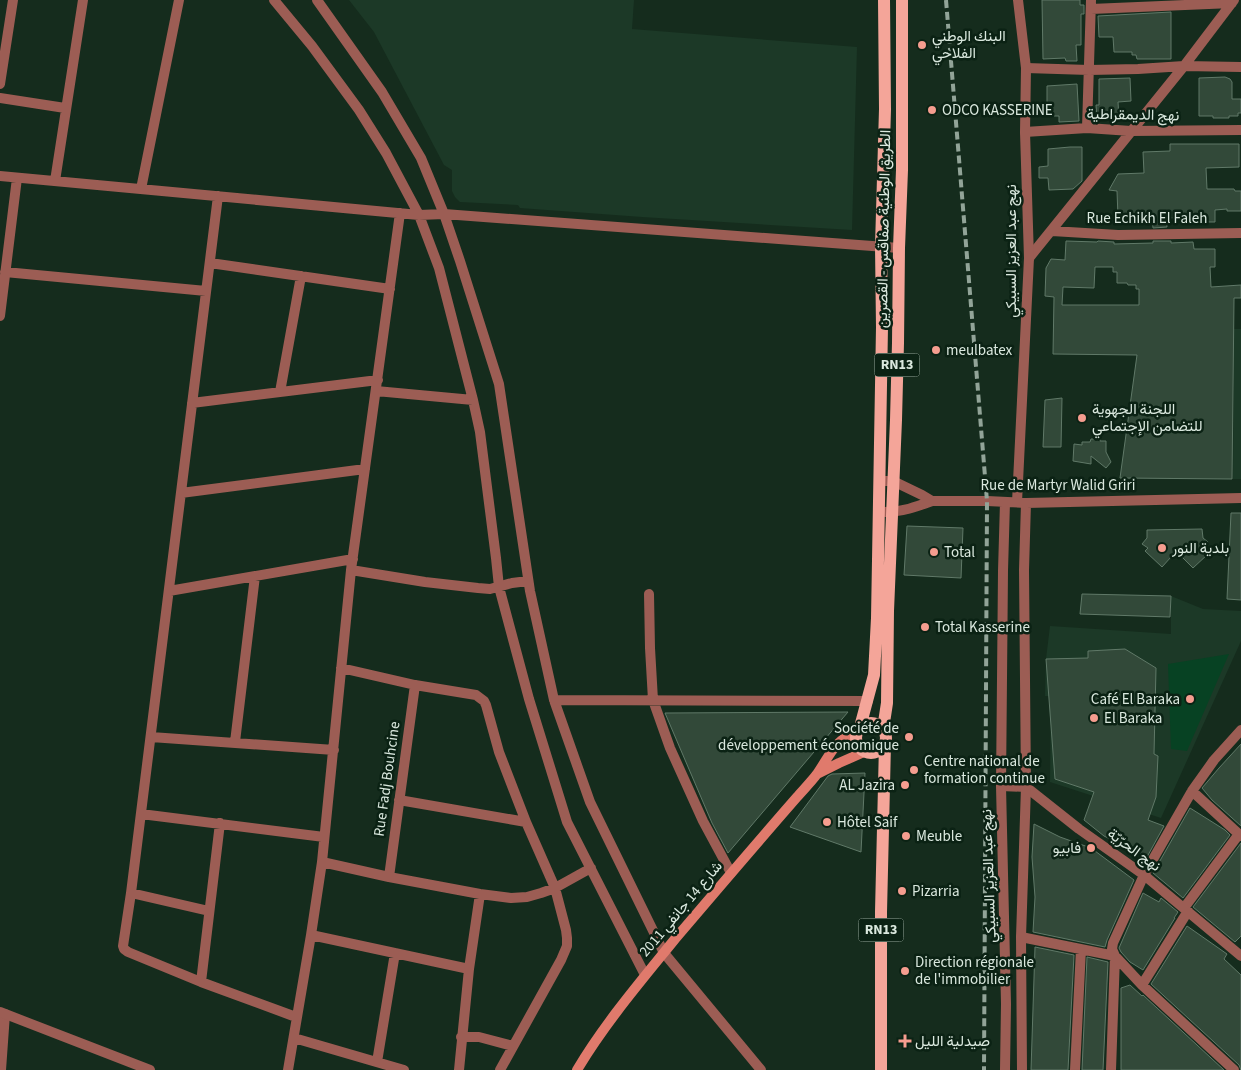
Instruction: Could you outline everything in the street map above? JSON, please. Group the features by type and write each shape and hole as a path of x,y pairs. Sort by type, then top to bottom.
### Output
{"main road":[{"name":"الطريق الوطنية صفاقس - القصرين","path":"883,729 887,703 888,611 885,512 879,481 885,72 884,0"},
{"name":"الطريق الوطنية صفاقس - القصرين","path":"859,729 874,675 885,512 893,481 902,170 902,0"},
{"path":"885,72 902,73"},
{"path":"859,729 870,723 875,723 883,729"},
{"name":"RN13","path":"859,729 855,736 857,746 877,766 884,790"},
{"name":"شارع 14 جانفي 2011","path":"577,1070 620,1007 645,975 731,872 817,774 837,744 859,729"},
{"name":"RN13","path":"881,1070 886,739 883,729"},
{"path":"866,753 879,752 885,744"},
{"name":"شارع 14 جانفي 2011","path":"817,774 866,753"}],"street":[{"path":"0,84 13,0"},
{"path":"55,181 82,0"},
{"path":"141,189 179,0"},
{"path":"274,0 312,46 359,110 386,153 419,215 439,268 473,400 480,432 499,587 529,699 567,822 645,975"},
{"path":"317,0 382,92 421,158 444,214 460,261 499,384 528,581 554,700 590,802 664,953 761,1070"},
{"name":"نهج عبد العزيز السبيكي","path":"1018,0 1026,68 1025,132 1030,258 1021,502 1024,580 1026,787 1022,937 1022,1070"},
{"path":"1087,128 1091,4 1233,2"},
{"path":"1030,258 1233,2"},
{"path":"1026,68 1089,70 1184,66 1241,67"},
{"path":"0,98 65,108"},
{"name":"نهج الديمقراطية","path":"1025,132 1087,128 1132,131 1241,130"},
{"path":"0,176 419,215 444,214 899,248"},
{"path":"0,316 17,178"},
{"path":"218,196 151,737 123,942 124,949 128,952 201,982 296,1017"},
{"path":"288,1070 322,862 351,570 400,213"},
{"name":"Rue Echikh El Faleh","path":"1052,231 1118,234 1241,233"},
{"path":"210,263 390,289"},
{"path":"5,272 206,292"},
{"path":"280,392 300,276"},
{"path":"192,403 378,380"},
{"path":"376,391 473,400"},
{"path":"181,493 365,469"},
{"name":"Rue de Martyr Walid Griri","path":"879,481 893,481 932,501 1021,502 1241,498"},
{"path":"885,512 914,508 932,501"},
{"name":"نهج عبد العزيز السبيكي","path":"1005,502 1001,786 1006,1004 1005,1070"},
{"path":"169,591 353,559"},
{"path":"351,570 425,582 490,589 528,581"},
{"path":"235,742 255,576"},
{"path":"649,594 653,700 670,748 703,821 731,872"},
{"path":"342,668 415,685 476,696 484,701 499,752 526,822 555,888 566,930 567,946 500,1070"},
{"name":"Rue Fadj Bouhcine","path":"389,878 415,685"},
{"path":"554,700 868,700"},
{"path":"1234,1070 1142,985 1115,956 1112,949 1144,875 1192,791 1214,760 1241,730"},
{"path":"151,737 334,750"},
{"path":"1001,786 1026,787"},
{"name":"نهج الحرّيّة","path":"1026,787 1079,829 1144,875 1241,956"},
{"path":"1142,985 1186,910 1240,835 1192,791"},
{"path":"399,800 526,822"},
{"path":"141,814 324,837"},
{"path":"201,982 220,823"},
{"path":"322,862 389,878 511,898 527,897 555,888 591,868"},
{"path":"131,893 209,911"},
{"path":"459,1070 469,969 480,894"},
{"path":"311,935 469,969"},
{"path":"1022,937 1115,956"},
{"path":"1075,1070 1081,949"},
{"path":"377,1062 396,953"},
{"path":"1111,1070 1115,956"},
{"path":"1,1070 3,1013 150,1070"},
{"path":"461,1037 479,1036 513,1046"},
{"path":"294,1038 404,1070"}],"shaded area":[{"path":"349,0 634,0 632,29 857,47 852,230 642,217 520,208 518,205 460,202 452,191 452,170 444,165 374,32"},
{"path":"1234,329 1241,329 1241,479 1233,479"},
{"path":"1171,596 1203,609 1241,611 1241,641 1161,818 1050,782 1051,696 1045,696 1046,659 1050,626 1171,634"}],"green space":[{"path":"1229,654 1187,751 1171,749 1168,664"}],"building":[{"path":"1042,0 1080,0 1080,5 1084,5 1084,14 1081,14 1081,45 1076,45 1077,61 1066,61 1065,58 1043,59"},
{"path":"1171,12 1171,59 1137,59 1136,55 1132,55 1132,52 1114,52 1113,37 1099,37 1098,16"},
{"path":"1225,77 1232,82 1232,99 1241,99 1241,113 1238,113 1238,116 1229,116 1229,118 1199,116 1199,78"},
{"path":"1130,78 1131,101 1118,102 1119,119 1097,120 1096,105 1099,105 1099,79"},
{"path":"1077,84 1079,121 1059,122 1059,116 1047,116 1047,86"},
{"path":"1170,144 1239,144 1239,167 1206,168 1207,189 1234,189 1235,191 1241,191 1241,211 1215,210 1215,222 1203,222 1203,217 1166,218 1167,227 1153,228 1152,217 1118,217 1117,191 1109,190 1118,174 1144,173 1143,152 1170,151"},
{"path":"1082,147 1082,181 1073,189 1049,190 1048,178 1039,178 1039,167 1048,166 1048,149"},
{"path":"1066,241 1114,242 1114,244 1153,243 1153,241 1171,241 1171,243 1193,242 1194,249 1215,249 1215,267 1210,267 1211,287 1241,285 1241,298 1234,298 1232,479 1120,478 1137,355 1053,354 1054,297 1045,296 1046,268 1051,259 1065,260","holes":["1095,267 1113,267 1113,272 1117,272 1117,283 1136,285 1136,289 1139,289 1139,305 1062,305 1063,287 1094,288"]},
{"path":"1062,398 1061,447 1043,447 1045,400"},
{"path":"1091,439 1106,441 1106,452 1111,462 1106,468 1091,456 1091,464 1073,461 1074,444 1082,445 1082,442 1090,442"},
{"path":"1231,513 1241,513 1241,600 1227,599"},
{"path":"907,526 963,528 961,578 904,575"},
{"path":"1202,529 1203,538 1208,542 1202,549 1208,554 1193,568 1182,557 1171,557 1162,567 1145,551 1148,548 1142,544 1147,538 1147,530"},
{"path":"1082,594 1171,596 1170,617 1080,614"},
{"name":"El Baraka","path":"1125,649 1156,668 1154,754 1158,756 1156,797 1148,820 1164,826 1147,857 1104,836 1084,820 1094,792 1055,779 1046,659 1088,658 1088,651"},
{"path":"848,712 728,853 712,823 665,713"},
{"path":"1241,744 1241,826 1212,800 1202,788"},
{"path":"865,773 861,852 790,827 828,776 832,774"},
{"path":"1190,808 1230,835 1183,898 1153,873"},
{"path":"1034,824 1060,837 1091,848 1134,880 1105,947 1033,932 1035,897 1032,857"},
{"path":"1241,843 1241,936 1235,942 1193,907"},
{"path":"1143,893 1159,902 1161,898 1178,912 1143,970 1130,962 1119,948"},
{"path":"1187,926 1227,954 1224,959 1241,975 1241,1070 1239,1065 1151,984"},
{"path":"1035,947 1074,955 1068,1070 1031,1070"},
{"path":"1087,957 1108,962 1103,1070 1082,1070"},
{"path":"1130,985 1224,1070 1121,1070 1121,988"}],"railway":[{"path":"946,0 987,501 984,1070"}],"place":[{"name":"البنك الوطني الفلاحي","path":"922,45"},
{"name":"ODCO KASSERINE","path":"932,110"},
{"name":"meulbatex","path":"936,350"},
{"name":"اللجنة الجهوية للتضامن الإجتماعي","path":"1082,418"},
{"name":"بلدية النور","path":"1162,548"},
{"name":"Total","path":"934,552"},
{"name":"Total Kasserine","path":"925,627"},
{"name":"Café El Baraka","path":"1190,699"},
{"name":"El Baraka","path":"1094,718"},
{"name":"Société de développement économique","path":"909,737"},
{"name":"Centre national de formation continue","path":"914,770"},
{"name":"AL Jazira","path":"905,785"},
{"name":"Hôtel Saif","path":"827,822"},
{"name":"Meuble","path":"906,836"},
{"name":"فابيو","path":"1091,848"},
{"name":"Pizarria","path":"902,891"},
{"name":"Direction régionale de l'immobilier","path":"905,971"},
{"name":"صيدلية الليل","path":"905,1041"}]}
